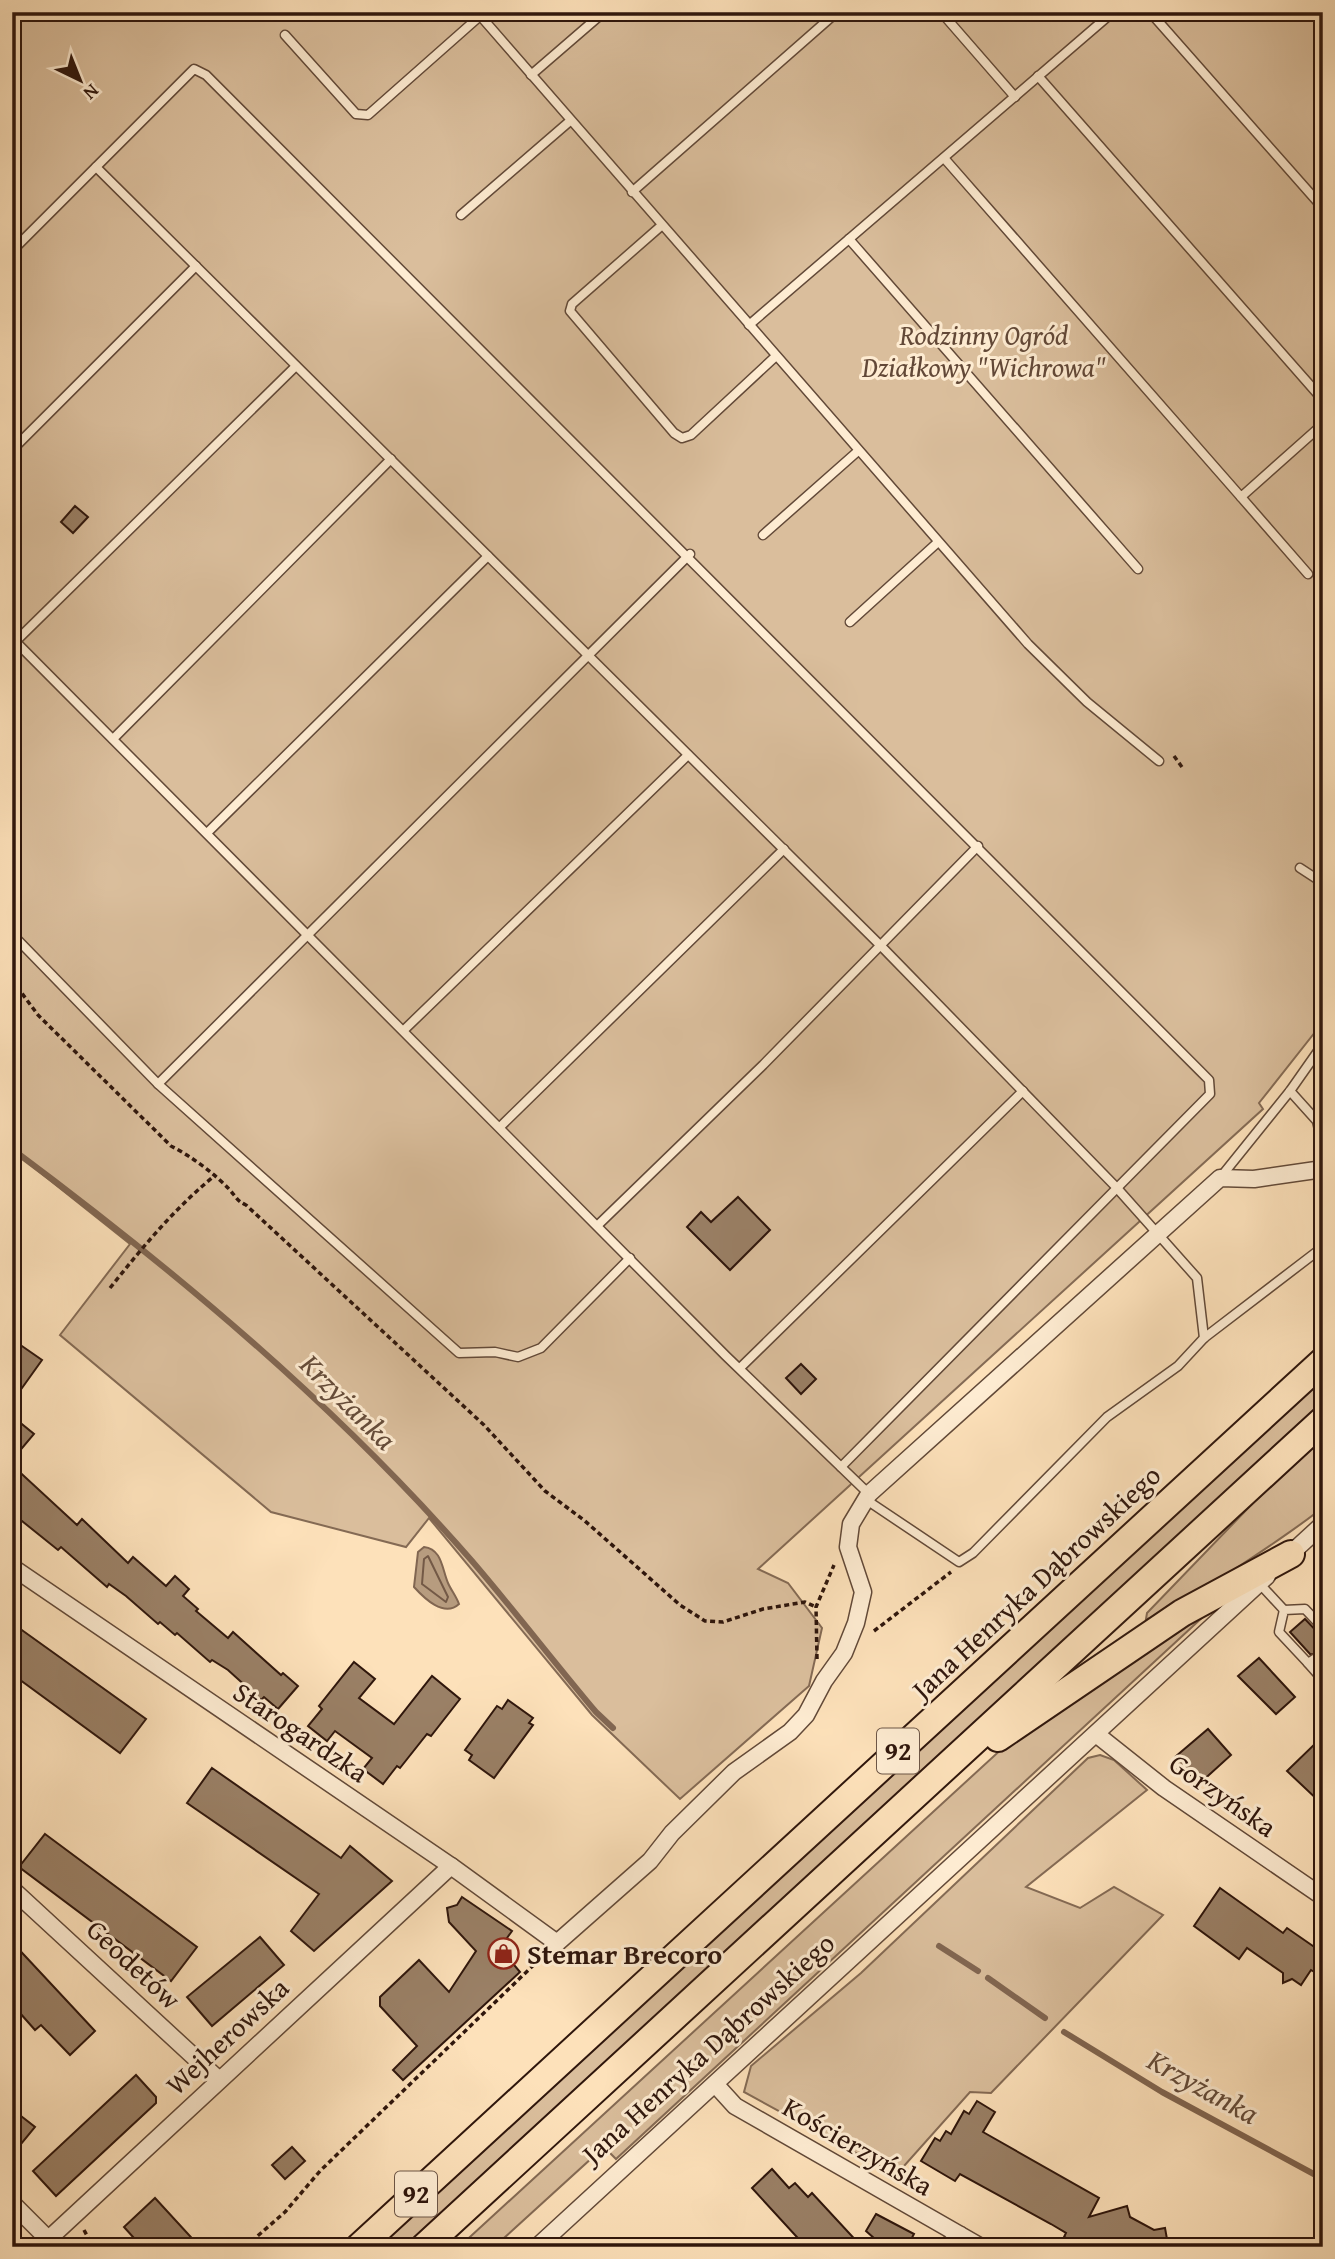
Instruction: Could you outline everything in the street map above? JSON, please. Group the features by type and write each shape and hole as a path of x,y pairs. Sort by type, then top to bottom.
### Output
{"main road":[{"name":"Jana Henryka Dąbrowskiego","path":"359,2247 1323,1361"},
{"name":"Jana Henryka Dąbrowskiego","path":"425,2247 1323,1420"},
{"path":"911,1799 1182,1613 1291,1554"}],"street":[{"path":"557,1943 650,1861 672,1833 734,1772 806,1715 824,1681 844,1653 856,1623 863,1592 848,1547 851,1524 867,1496 1220,1178 1254,1179 1323,1169"},
{"name":"Jana Henryka Dąbrowskiego","path":"537,2247 1323,1524"},
{"name":"Starogardzka","path":"12,1567 451,1866 557,1943"},
{"name":"Gorzyńska","path":"1096,1734 1164,1788 1323,1897"},
{"name":"Wejherowska","path":"44,2243 451,1866"},
{"name":"Geodetów","path":"12,1889 218,2079"},
{"name":"Kościerzyńska","path":"715,2084 735,2106 981,2247"},
{"path":"12,2203 44,2243"},
{"path":"946,2247 960,2235"}],"lane":[{"path":"531,75 604,12"},
{"path":"632,192 837,12"},
{"path":"941,12 1015,97"},
{"path":"749,325 1113,12"},
{"path":"1150,12 1323,208"},
{"path":"285,35 356,114 368,115 478,14 937,543 1028,644 1087,702 1158,761"},
{"path":"12,251 194,69 206,75 596,465 690,554 1209,1080 1210,1094 841,1467"},
{"path":"1038,76 1323,400"},
{"path":"461,215 570,121"},
{"path":"944,158 1308,574"},
{"path":"96,167 784,849 1116,1187 1197,1278 1204,1338"},
{"path":"661,226 572,304 570,311 674,433 682,438 691,435 776,356"},
{"path":"849,239 1138,569"},
{"path":"12,450 196,266"},
{"path":"296,366 14,639 867,1496 959,1562 974,1553 1107,1417 1178,1366 1204,1338 1319,1250 1323,1238"},
{"path":"1241,497 1323,424"},
{"path":"763,535 858,451"},
{"path":"113,739 391,459"},
{"path":"850,622 937,543"},
{"path":"158,1084 690,554"},
{"path":"207,833 488,556"},
{"path":"404,1030 688,755"},
{"path":"598,1225 882,947 888,935 978,846"},
{"path":"500,1127 784,849"},
{"path":"1300,868 1323,883"},
{"path":"12,934 158,1084 460,1353 495,1352 518,1357 534,1352 630,1258"},
{"path":"1220,1178 1290,1091 1323,1044"},
{"path":"741,1367 1023,1091"},
{"path":"1290,1091 1320,1119 1323,1147"},
{"path":"1259,1583 1284,1610 1305,1609 1323,1628"},
{"path":"1284,1610 1279,1632 1311,1661 1323,1680"}],"path":[{"path":"12,980 38,1015 171,1146 187,1154 455,1397 545,1491 585,1521 680,1605 705,1621 723,1622 762,1609 805,1602 816,1607"},
{"path":"110,1288 139,1249 179,1205 213,1177"},
{"path":"824,1681 817,1661 816,1607 831,1570 848,1547"},
{"path":"873,1632 948,1575 959,1562"},
{"path":"245,2247 285,2212 320,2171 557,1943"}],"green space":[{"name":"Rodzinny Ogród Działkowy \"Wichrowa\"","path":"12,12 1323,12 1323,1022 1259,1103 1263,1109 758,1569 788,1583 822,1628 809,1686 680,1799 592,1715 429,1518 406,1547 271,1512 60,1335 130,1244 12,1150"},
{"path":"1323,1377 1323,1403 406,2247 377,2247"},
{"path":"1323,1438 1323,1507 1263,1551 1205,1588 1146,1619 1147,1613 1254,1502"},
{"path":"1218,1603 616,2159 604,2147 503,2239 509,2247 459,2247 1006,1745"},
{"path":"1100,1755 1114,1760 1147,1790 1026,1887 1080,1908 1114,1887 1163,1915 991,2093 970,2092 896,2175 744,2092 751,2066 861,1973 1088,1758"}],"water":[{"path":"424,1547 434,1552 440,1560 459,1604 453,1608 435,1605 414,1587 418,1552"}],"building":[{"path":"75,506 88,517 73,533 61,522"},
{"path":"738,1197 770,1230 730,1270 687,1227 701,1212 711,1222"},
{"path":"19,1344 42,1360 12,1402 12,1354"},
{"path":"801,1364 816,1379 801,1394 786,1378"},
{"path":"12,1416 34,1434 12,1460"},
{"path":"12,1465 77,1525 82,1519 128,1563 133,1557 166,1586 175,1576 189,1589 183,1596 198,1609 196,1611 228,1638 233,1632 281,1675 283,1673 298,1686 278,1709 264,1697 261,1700 228,1670 212,1660 210,1662 177,1633 175,1635 160,1622 158,1624 109,1584 107,1587 61,1547 58,1550 12,1513"},
{"path":"1305,1619 1323,1638 1323,1668 1319,1663 1319,1655 1310,1654 1290,1632"},
{"path":"12,1623 146,1719 120,1753 12,1674"},
{"path":"1259,1658 1295,1697 1276,1714 1238,1676"},
{"path":"354,1662 375,1679 359,1698 394,1724 432,1676 460,1699 431,1736 427,1734 400,1768 397,1766 383,1784 363,1769 372,1758 335,1731 327,1741 308,1726 322,1709 319,1706"},
{"path":"508,1700 533,1718 529,1723 533,1725 494,1778 469,1760 472,1755 465,1750 497,1706 502,1709"},
{"path":"1208,1729 1231,1755 1199,1784 1188,1772 1180,1772 1174,1765 1175,1757"},
{"path":"1323,1736 1323,1805 1287,1771"},
{"path":"212,1768 341,1858 350,1846 392,1881 314,1951 291,1931 319,1894 187,1803"},
{"path":"45,1834 197,1947 171,1981 19,1867"},
{"path":"1220,1888 1283,1933 1287,1928 1323,1953 1323,1964 1316,1973 1311,1970 1301,1985 1292,1979 1283,1983 1283,1973 1247,1948 1239,1959 1194,1926"},
{"path":"462,1897 512,1931 507,1938 513,1948 509,1959 520,1972 403,2080 393,2070 417,2046 380,2006 380,1997 419,1960 449,1992 476,1951 449,1922 447,1908 457,1905"},
{"path":"260,1937 284,1965 212,2026 187,1997"},
{"path":"12,1942 95,2031 70,2055 41,2025 35,2030 12,2004"},
{"path":"136,2075 156,2097 156,2103 56,2196 33,2171"},
{"path":"977,2101 995,2112 983,2132 1099,2198 1089,2217 1127,2206 1130,2217 1154,2230 1165,2228 1167,2239 1162,2247 1084,2247 1064,2237 1066,2233 1051,2224 960,2174 955,2181 921,2161 935,2138 940,2141 946,2131 951,2134 964,2111 969,2114"},
{"path":"12,2109 35,2127 12,2155"},
{"path":"292,2147 305,2161 285,2179 272,2165"},
{"path":"772,2169 789,2188 795,2183 808,2197 812,2193 862,2247 806,2247 752,2188"},
{"path":"155,2198 200,2247 142,2247 124,2227"},
{"path":"876,2214 914,2234 907,2247 884,2247 866,2231"}],"waterway":[{"name":"Krzyżanka","path":"12,1149 194,1292 366,1448 472,1561 596,1712 613,1728"},
{"name":"Krzyżanka","path":"939,1946 978,1971"},
{"name":"Krzyżanka","path":"988,1978 1045,2018"},
{"name":"Krzyżanka","path":"1064,2032 1162,2092 1323,2179"}],"place":[{"name":"Stemar Brecoro","path":"504,1954"}]}
